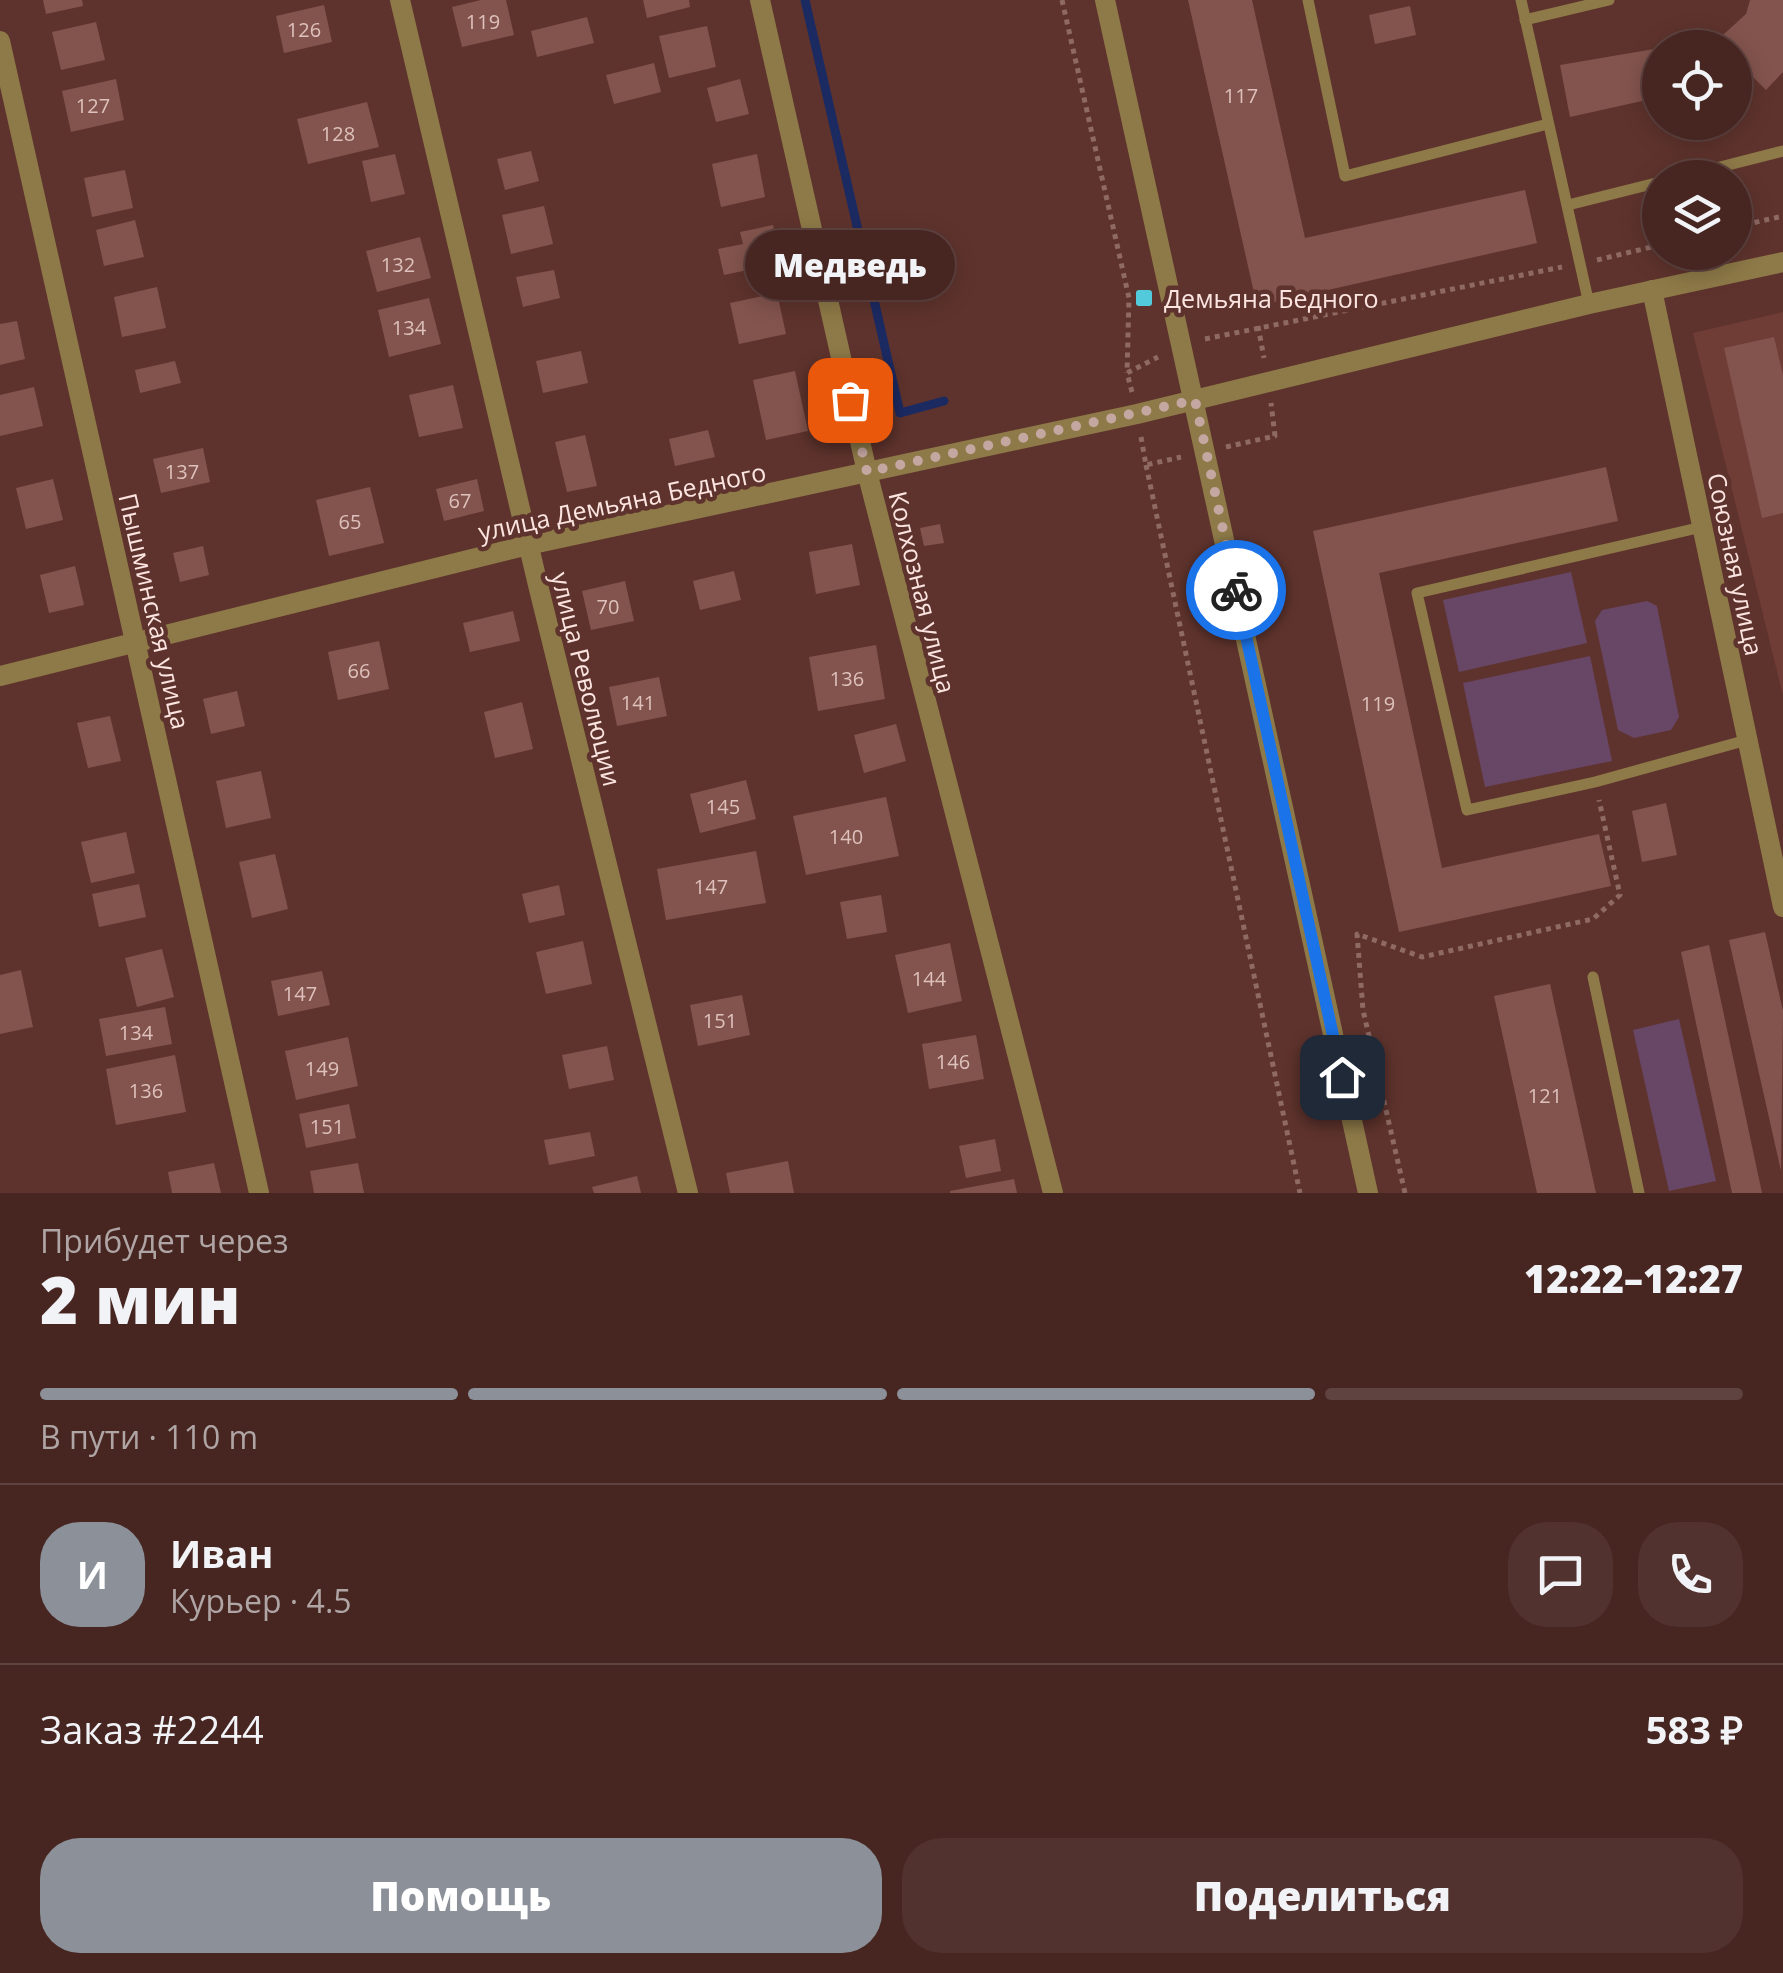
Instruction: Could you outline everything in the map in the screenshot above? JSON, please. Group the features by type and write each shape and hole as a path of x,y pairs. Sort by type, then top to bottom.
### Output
{"street":[{"name":"улица Революции","path":"400,0 528,546 688,1193"},
{"name":"Колхозная улица","path":"760,0 867,472 1053,1193"},
{"path":"1105,0 1368,1193"},
{"name":"Пышминская улица","path":"0,41 259,1193"},
{"name":"улица Демьяна Бедного","path":"0,676 528,546 1195,400 1589,304 1783,262"},
{"name":"Союзная улица","path":"1652,290 1782,894"}],"lane":[{"path":"1308,0 1344,176 1548,124"},
{"path":"1520,0 1589,304"},
{"path":"1525,20 1609,0"},
{"path":"1745,160 1783,150"},
{"path":"1568,205 1642,186"},
{"path":"1702,527 1417,593 1466,810 1595,782 1748,740"},
{"path":"1593,976 1639,1193"}],"path":[{"path":"1062,0 1129,298 1128,373"},
{"path":"1752,223 1783,216"},
{"path":"1258,326 1642,249"},
{"path":"1146,464 1300,1193"},
{"path":"1405,1193 1364,1010 1356,934 1422,956 1592,919 1620,894 1595,782"}],"shaded area":[{"path":"1783,312 1783,695 1693,333"},
{"path":"1571,572 1587,643 1459,672 1443,600"},
{"path":"1647,601 1657,606 1679,717 1671,730 1634,738 1618,730 1595,621 1602,610"},
{"path":"1590,656 1612,761 1485,787 1463,683"},
{"path":"1679,1019 1716,1181 1669,1191 1633,1030"}],"building":[{"path":"43,0 82,0 83,6 46,14"},
{"path":"481,0 506,0 514,35 462,47 452,7"},
{"path":"643,0 689,0 690,7 647,18"},
{"path":"1188,0 1252,0 1305,238 1525,190 1537,243 1257,306"},
{"path":"1750,0 1783,0 1783,72 1766,90 1752,76 1752,30 1728,30 1746,14"},
{"path":"324,5 332,42 284,53 276,16"},
{"path":"1410,6 1416,35 1375,44 1369,15"},
{"path":"587,17 594,43 537,57 531,31"},
{"path":"96,22 105,60 61,70 52,32"},
{"path":"707,26 716,67 669,78 659,36"},
{"path":"1642,51 1642,101 1570,117 1560,65"},
{"path":"654,63 661,92 614,104 606,75"},
{"path":"116,79 124,120 71,132 62,91"},
{"path":"740,79 749,114 716,122 707,88"},
{"path":"367,102 379,147 308,164 297,119"},
{"path":"531,151 539,181 505,190 497,159"},
{"path":"395,154 405,194 371,202 362,161"},
{"path":"757,154 765,197 721,207 712,164"},
{"path":"125,170 133,208 92,217 84,178"},
{"path":"544,206 553,244 511,254 502,215"},
{"path":"135,220 144,257 104,266 96,230"},
{"path":"773,225 781,263 724,275 718,249 743,244 740,232"},
{"path":"420,237 431,278 377,292 366,251"},
{"path":"554,270 560,298 523,307 516,277"},
{"path":"157,287 166,328 122,337 114,297"},
{"path":"777,293 786,334 739,344 730,303"},
{"path":"429,298 441,344 389,357 378,310"},
{"path":"17,321 25,359 0,365 0,324"},
{"path":"1774,337 1783,375 1783,513 1762,518 1724,348"},
{"path":"581,351 588,383 543,393 536,361"},
{"path":"175,361 181,383 140,393 135,370"},
{"path":"795,371 808,431 766,440 753,380"},
{"path":"453,385 463,428 419,437 409,395"},
{"path":"34,387 43,426 0,436 0,395"},
{"path":"708,430 715,457 675,466 669,439"},
{"path":"585,435 597,486 567,492 555,442"},
{"path":"203,448 210,482 161,493 153,459"},
{"path":"1606,467 1618,521 1379,573 1442,868 1599,834 1611,886 1399,932 1313,531"},
{"path":"53,479 63,520 26,529 16,488"},
{"path":"477,479 484,511 444,521 436,489"},
{"path":"370,487 384,543 329,556 316,500"},
{"path":"940,524 944,543 924,546 920,528"},
{"path":"852,544 860,585 816,594 809,552"},
{"path":"203,546 209,575 180,582 173,553"},
{"path":"75,566 84,605 49,613 40,575"},
{"path":"734,571 741,600 700,610 693,581"},
{"path":"625,581 634,621 591,630 582,591"},
{"path":"513,611 520,641 470,652 463,623"},
{"path":"379,641 389,689 338,700 328,652"},
{"path":"876,645 885,699 818,711 809,657"},
{"path":"659,677 667,716 617,726 609,687"},
{"path":"237,691 245,726 211,734 203,699"},
{"path":"522,702 533,749 495,758 484,712"},
{"path":"110,716 121,761 88,768 77,723"},
{"path":"896,724 906,761 864,773 854,735"},
{"path":"261,771 271,818 226,828 216,781"},
{"path":"746,780 756,819 700,833 690,794"},
{"path":"886,797 899,856 806,875 793,816"},
{"path":"1666,803 1677,855 1642,862 1632,811"},
{"path":"126,832 135,873 91,883 81,842"},
{"path":"756,851 766,903 666,920 657,869"},
{"path":"275,854 288,909 252,918 239,862"},
{"path":"139,884 146,917 99,927 92,894"},
{"path":"559,885 565,915 529,923 522,894"},
{"path":"881,895 887,932 847,939 840,902"},
{"path":"1765,932 1783,1011 1781,1171 1729,940"},
{"path":"583,941 592,984 546,994 536,952"},
{"path":"950,943 962,1001 908,1013 895,955"},
{"path":"1709,945 1762,1193 1732,1193 1681,952"},
{"path":"162,949 174,997 137,1007 125,958"},
{"path":"21,970 33,1027 0,1034 0,975"},
{"path":"322,971 330,1005 278,1016 271,981"},
{"path":"1550,984 1596,1193 1537,1193 1494,996"},
{"path":"742,995 750,1035 698,1046 690,1005"},
{"path":"165,1007 172,1044 106,1056 99,1019"},
{"path":"976,1035 984,1079 929,1089 922,1044"},
{"path":"348,1037 358,1086 296,1100 285,1051"},
{"path":"607,1046 614,1080 569,1089 562,1055"},
{"path":"175,1055 186,1112 116,1125 106,1069"},
{"path":"349,1104 356,1138 306,1148 299,1114"},
{"path":"590,1132 595,1156 549,1165 544,1140"},
{"path":"995,1139 1001,1171 966,1178 959,1146"},
{"path":"788,1161 794,1193 730,1193 726,1173"},
{"path":"214,1163 221,1193 172,1193 168,1172"},
{"path":"358,1163 364,1193 314,1193 310,1171"},
{"path":"637,1176 641,1193 594,1193 592,1187"},
{"path":"1014,1179 1017,1193 950,1193 950,1191"}],"waterway":[{"path":"805,0 900,413 944,401"}],"way so far":[{"path":"850,400 867,472 1195,400 1236,590"}],"place":[{"name":"Демьяна Бедного","path":"1144,298"},
{"name":"Медведь","path":"850,400"}],"route":[{"path":"1236,590 1342,1077"}]}
